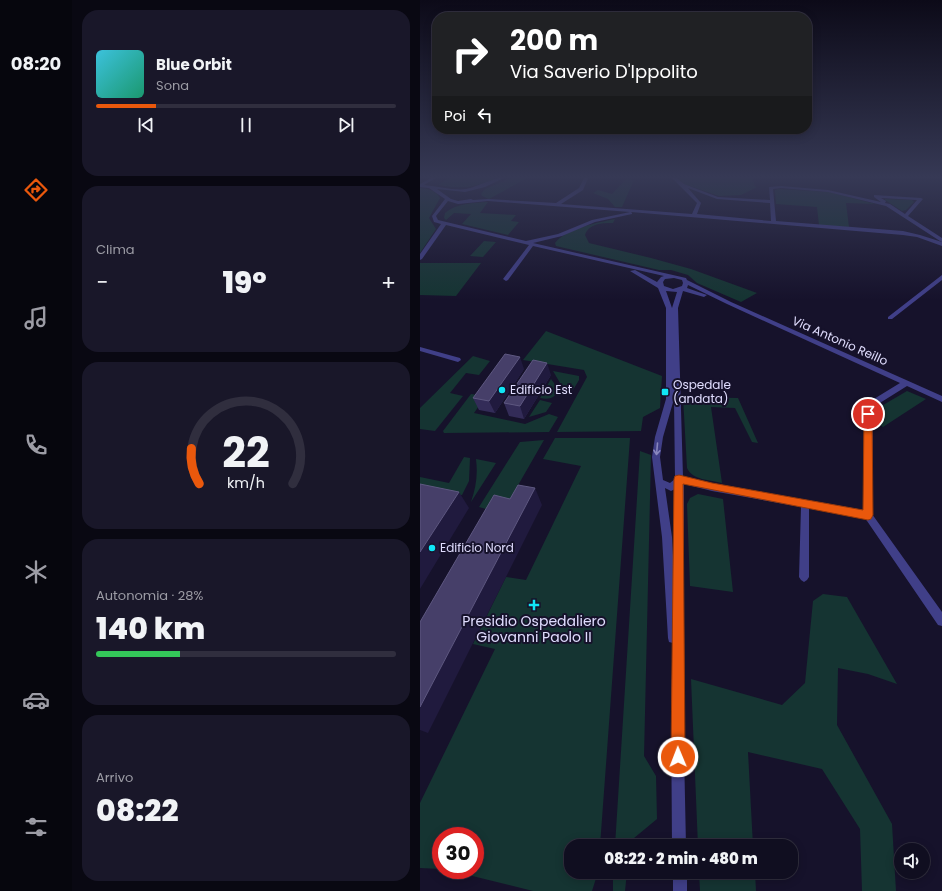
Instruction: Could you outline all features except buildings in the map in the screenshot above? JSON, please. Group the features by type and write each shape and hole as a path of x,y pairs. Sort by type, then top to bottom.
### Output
{"street":[{"path":"435,218 436,221 443,224 629,270 646,277 661,287"},
{"path":"440,218 443,224"},
{"path":"524,243 560,235 594,221 610,218"},
{"path":"711,218 908,234 923,237 942,244"},
{"path":"773,218 774,223"},
{"path":"908,219 926,229 942,241"},
{"path":"908,219 923,237"},
{"path":"420,258 443,224"},
{"path":"908,234 916,229"},
{"path":"923,237 927,234 926,229"},
{"path":"552,250 551,244 560,235"},
{"path":"506,279 531,245"},
{"name":"Via Antonio Reillo","path":"552,250 670,276 681,277 729,303 942,399"},
{"path":"670,276 661,280 660,284 669,308 670,399 661,430 657,452 658,481 667,537 677,703"},
{"path":"890,318 942,277"},
{"path":"680,839 677,703 679,480 675,304 679,299 682,289 686,285 686,281"},
{"name":"Via Antonio Reillo","path":"661,287 670,291 682,289 695,292 729,303"},
{"path":"679,299 695,292"},
{"path":"420,350 458,360"},
{"path":"906,383 872,404 869,409 868,515 942,621"},
{"path":"661,430 669,425 674,428 677,433"},
{"path":"658,481 671,487 679,480"},
{"path":"679,480 868,515"},
{"path":"804,577 806,504"},
{"path":"680,879 680,891"}],"green space":[{"path":"420,218 429,218 436,229 420,253"},
{"path":"468,218 514,218 511,221 519,222 508,235 462,224"},
{"path":"818,218 848,218 849,227 819,225"},
{"path":"615,219 613,223 597,224 590,228 585,235 589,243 691,269 757,293 741,302 697,283 688,275 671,270 659,270 556,246 555,243 567,233 591,224"},
{"path":"484,241 496,242 483,257 470,256"},
{"path":"420,263 481,263 456,296 420,295"},
{"path":"546,331 662,376 660,408 643,417 641,431 557,432 587,377 584,370 523,360"},
{"path":"473,356 490,361 479,375 466,373 450,393 463,396 435,431 420,429 420,408"},
{"path":"553,371 579,376 579,380 573,390 563,388"},
{"path":"551,379 560,391 551,398 540,398"},
{"path":"907,391 926,399 883,427 876,422 876,411 878,408"},
{"path":"471,394 486,396 474,413 525,424 549,414 558,417 549,432 444,433 443,431"},
{"path":"683,397 738,398 758,443 752,442 735,408 711,407 722,483 697,477 689,472 687,468"},
{"path":"540,400 552,403 546,412 529,417"},
{"path":"555,438 630,438 601,839 564,839 564,879 596,879 592,891 533,891 484,879 484,827 432,827 432,869 420,868 420,803 495,649 473,644 506,577 526,580 581,466 543,459"},
{"path":"544,440 509,501 486,509 479,507 520,442"},
{"path":"640,451 651,455 644,756 656,776 657,819 633,839 615,839"},
{"path":"464,457 470,458 469,481 462,495 420,494 420,477 449,483"},
{"path":"476,459 496,463 471,502 476,481"},
{"path":"698,494 723,499 733,592 690,586 687,504 690,498"},
{"path":"823,594 847,597 897,684 868,674 838,668 837,725 892,824 894,879 895,879 896,891 862,891 860,829 822,769 748,752 753,839 698,839 691,679 782,705 805,683 813,601"},
{"path":"613,879 626,879 625,891 613,891"},
{"path":"699,879 755,879 756,891 700,891"}],"place":[{"name":"Edificio Est","path":"502,390"},
{"name":"Ospedale (andata)","path":"665,392"},
{"name":"Edificio Nord","path":"432,548"},
{"name":"Presidio Ospedaliero Giovanni Paolo II","path":"534,605"}],"route":[{"path":"678,757 679,479 712,487 868,515 868,414"}]}
